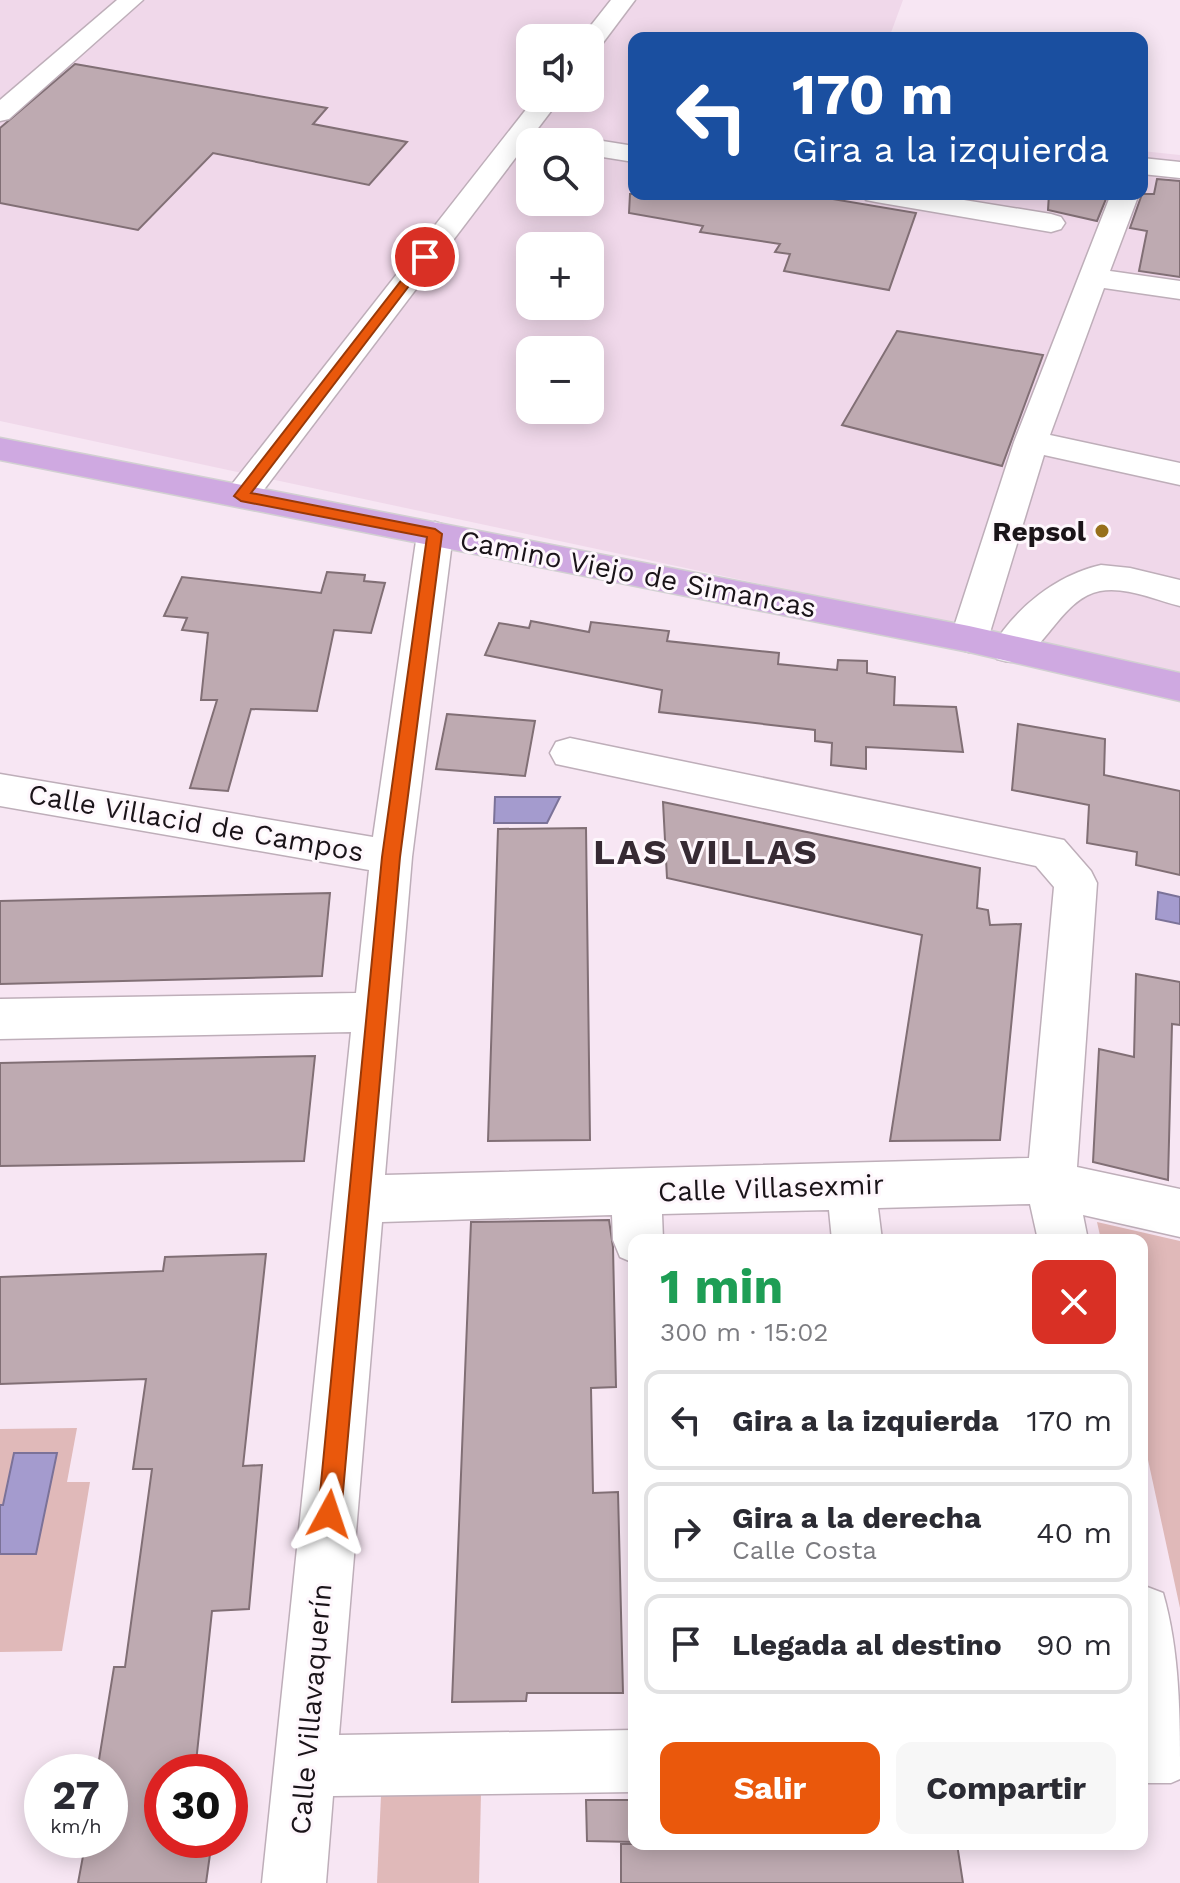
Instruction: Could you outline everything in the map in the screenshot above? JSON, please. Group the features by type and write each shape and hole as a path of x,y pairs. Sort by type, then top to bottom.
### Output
{"main road":[{"name":"Camino Viejo de Simancas","path":"0,449 969,639 1180,687"}],"street":[{"path":"0,113 131,0"},
{"path":"604,25 623,0"},
{"path":"241,496 532,138 542,112"},
{"path":"604,149 628,153"},
{"path":"1148,167 1180,170"},
{"path":"912,200 1051,223"},
{"path":"969,639 1031,442 1123,200"},
{"path":"1093,277 1180,290"},
{"path":"1031,442 1180,474"},
{"name":"Calle Villavaquerín","path":"294,1883 391,857 435,534"},
{"path":"1010,649 1050,607 1084,581 1103,578 1180,593"},
{"path":"570,753 1049,852 1076,883 1051,1184 1062,1234"},
{"name":"Calle Villacid de Campos","path":"0,790 391,857"},
{"path":"0,1019 377,1012"},
{"name":"Calle Villasexmir","path":"359,1199 1033,1181 1180,1213"},
{"path":"851,1186 856,1234"},
{"path":"636,1192 638,1234"},
{"path":"1148,1643 1171,1752 1148,1752"},
{"path":"305,1766 628,1761"}],"shaded area":[{"path":"0,0 903,0 891,32 628,32 628,200 1148,200 1148,152 1180,155 1180,674 0,421"},
{"path":"495,797 560,797 547,823 494,823"},
{"path":"1158,892 1180,897 1180,924 1156,919"},
{"path":"1097,1222 1180,1241 1180,1608 1148,1460 1148,1234 1100,1234"},
{"path":"77,1428 67,1482 90,1482 62,1651 0,1652 0,1429"},
{"path":"14,1453 57,1453 36,1554 0,1554 0,1505 3,1505"},
{"path":"481,1793 479,1883 377,1883 381,1796"}],"building":[{"path":"75,64 327,108 313,124 407,142 369,185 213,153 138,230 0,203 0,128"},
{"path":"1157,179 1180,181 1180,277 1139,271 1147,231 1130,228 1140,200 1148,200 1148,194 1154,194"},
{"path":"630,200 839,200 916,213 889,290 784,271 790,254 775,252 780,244 700,232 703,226 629,213"},
{"path":"1049,200 1106,200 1097,221 1048,210"},
{"path":"897,331 1043,355 1002,466 842,425"},
{"path":"327,572 365,575 364,581 385,583 371,633 334,630 317,711 251,709 228,791 190,788 217,700 201,700 208,633 182,630 187,618 164,616 182,577 321,593"},
{"path":"531,621 589,632 591,622 669,631 667,641 779,653 778,664 837,670 838,660 867,661 867,673 895,677 894,705 956,707 963,752 866,747 866,769 831,765 832,743 815,741 815,730 659,712 662,690 485,655 499,623 529,628"},
{"path":"447,714 535,721 525,776 436,769"},
{"path":"1018,724 1105,739 1104,775 1180,791 1180,875 1136,865 1137,852 1087,843 1089,805 1012,790"},
{"path":"663,802 980,868 977,908 988,910 990,925 1021,924 1000,1140 890,1141 922,935 667,878"},
{"path":"586,828 590,1140 488,1141 498,829"},
{"path":"330,893 322,976 0,984 0,901"},
{"path":"1136,974 1180,982 1180,1025 1172,1024 1168,1180 1093,1162 1099,1049 1134,1057"},
{"path":"315,1056 304,1161 0,1166 0,1063"},
{"path":"609,1220 613,1247 616,1387 591,1388 593,1493 618,1492 623,1693 527,1693 526,1701 452,1702 471,1222"},
{"path":"266,1254 243,1466 262,1465 249,1609 212,1611 197,1754 144,1754 144,1858 209,1858 206,1883 78,1883 83,1858 128,1858 128,1754 100,1754 114,1667 125,1667 152,1469 133,1469 146,1379 0,1384 0,1277 163,1271 165,1257"},
{"path":"586,1800 628,1800 628,1842 587,1841"},
{"path":"621,1844 628,1844 628,1850 958,1850 963,1883 621,1883"}],"place":[{"name":"Repsol","path":"1102,531"}],"district":[{"name":"LAS VILLAS","path":"706,852"}],"route":[{"path":"329,1514 391,857 435,534 241,496 425,257"}]}
